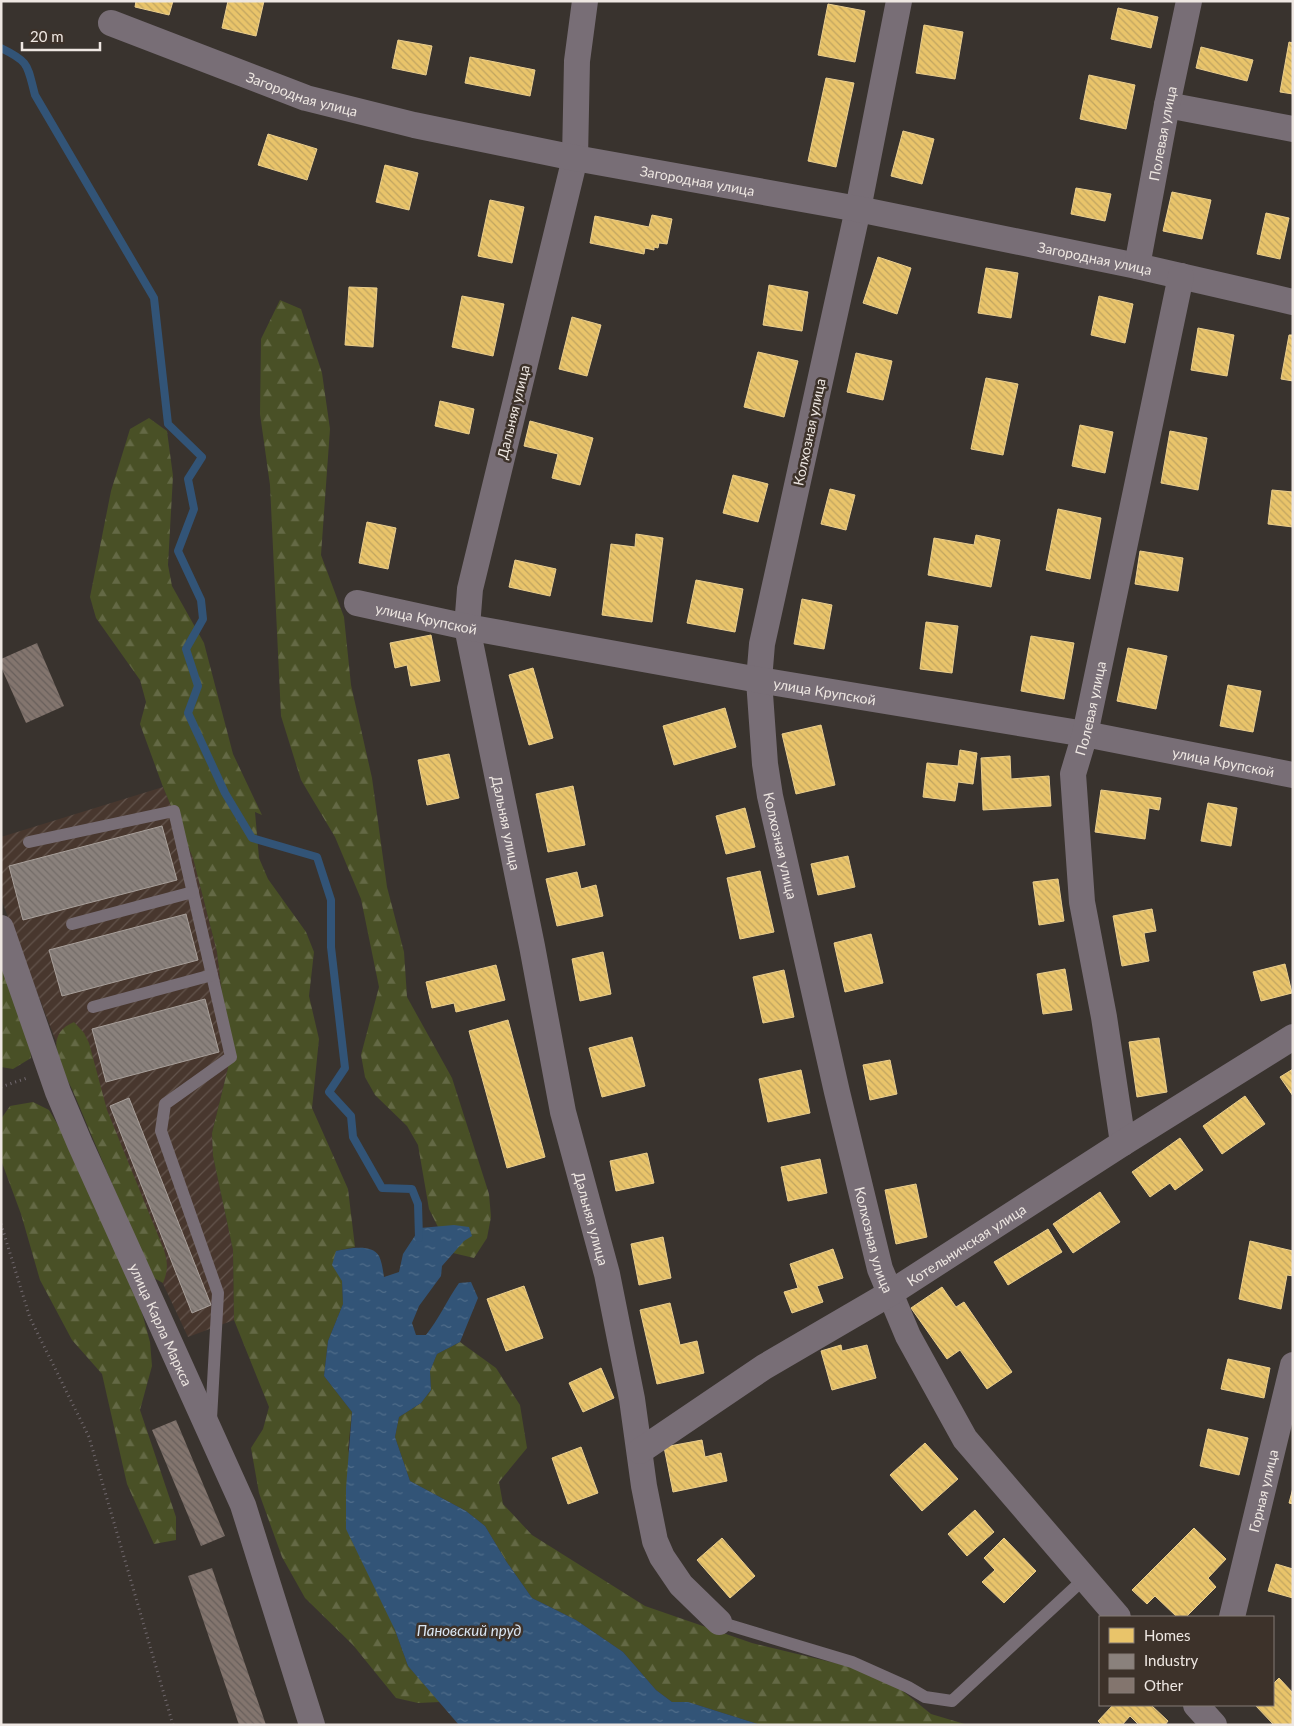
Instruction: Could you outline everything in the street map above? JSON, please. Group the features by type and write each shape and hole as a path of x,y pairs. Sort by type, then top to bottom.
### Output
{"street":[{"name":"Дальняя улица","path":"585,1 577,61 575,158 470,589 467,627 532,946 563,1112 607,1274 632,1399 655,1541 681,1585 719,1622"},
{"name":"Колхозная улица","path":"899,1 858,209 762,644 759,680 770,796 846,1130 880,1269 890,1294 908,1336 965,1439 1117,1616"},
{"name":"Полевая улица","path":"1137,266 1167,105 1189,1"},
{"name":"Загородная улица","path":"110,23 306,98 414,124 575,158 858,209 1137,266 1293,302"},
{"path":"1167,105 1293,129"},
{"name":"Полевая улица","path":"1123,1143 1104,1017 1082,902 1073,774 1085,734 1181,276"},
{"name":"улица Крупской","path":"357,603 467,627 759,680 1085,734 1293,775"},
{"name":"улица Карла Маркса","path":"1,928 58,1092 243,1505 312,1725"},
{"name":"Котельничская улица","path":"640,1451 764,1367 890,1294 1123,1143 1293,1036"},
{"name":"Горная улица","path":"1232,1616 1293,1365"}],"lane":[{"path":"29,842 174,811 231,1057 165,1104 161,1131 218,1293 210,1430"},
{"path":"72,924 193,892"},
{"path":"93,1007 212,976"},
{"path":"719,1622 852,1662 908,1687 925,1697 952,1701 1084,1579"}],"path":[{"path":"1,1224 30,1318 89,1437 173,1725"}],"shaded area":[{"path":"163,787 193,858 217,952 228,1044 228,1068 212,1133 213,1156 233,1250 234,1320 188,1337 88,1124 1,899 1,837"}],"green space":[{"path":"280,300 301,309 322,373 330,429 321,555 344,617 351,685 372,778 387,887 404,952 407,997 452,1078 489,1194 491,1217 487,1238 474,1258 453,1253 449,1249 429,1209 418,1145 407,1126 375,1095 365,1077 361,1055 379,987 361,899 335,837 301,780 281,716 270,485 260,414 261,339"},
{"path":"149,418 167,431 173,476 168,565 172,586 204,643 233,754 262,815 255,812 259,858 268,879 306,932 314,952 309,996 319,1039 312,1108 348,1189 355,1247 336,1251 342,1281 343,1304 328,1341 324,1376 352,1412 348,1449 395,1630 408,1666 440,1702 418,1703 396,1698 353,1645 305,1598 282,1557 259,1493 251,1448 263,1429 269,1407 234,1320 233,1250 213,1156 212,1133 228,1068 228,1044 217,952 193,858 163,787 140,724 146,702 140,680 96,618 90,597 111,491 130,429"},
{"path":"1,954 29,1035 31,1058 13,1069 1,1067"},
{"path":"74,1022 84,1033 89,1043 107,1110 164,1250 167,1267 163,1283 154,1278 148,1269 59,1061 56,1043 59,1035 64,1028"},
{"path":"33,1102 49,1110 107,1207 138,1298 150,1342 152,1366 140,1410 176,1517 176,1540 154,1544 127,1484 102,1374 72,1340 40,1280 21,1214 1,1160 1,1119 10,1106"},
{"path":"460,1342 496,1368 520,1405 527,1448 499,1482 503,1504 532,1535 645,1606 752,1643 860,1669 899,1688 931,1714 968,1725 761,1725 688,1702 672,1702 656,1690 623,1652 576,1620 532,1598 506,1561 485,1526 466,1511 410,1481 395,1437 399,1417 421,1403 431,1390 430,1371 437,1354"}],"water":[{"name":"Пановский пруд","path":"454,1225 469,1227 472,1236 464,1241 442,1266 441,1276 419,1306 412,1323 416,1335 426,1335 459,1283 471,1282 478,1298 460,1342 437,1354 430,1371 431,1390 421,1403 399,1417 395,1437 410,1481 466,1511 485,1526 506,1561 532,1598 576,1620 623,1652 656,1690 672,1702 688,1702 761,1725 459,1725 408,1666 395,1630 346,1529 346,1488 352,1412 324,1376 328,1341 343,1304 342,1281 332,1265 336,1251 353,1248 371,1249 379,1256 384,1277 399,1272 403,1254 420,1228"}],"building: Homes":[{"path":"136,1 173,1 169,15 135,7"},
{"path":"228,1 264,1 256,36 222,28"},
{"path":"828,4 865,11 855,62 818,55"},
{"path":"1118,8 1158,17 1151,48 1111,39"},
{"path":"924,25 963,32 955,79 916,73"},
{"path":"398,40 432,46 426,75 392,68"},
{"path":"1289,42 1293,43 1293,94 1280,92"},
{"path":"1201,47 1253,60 1247,81 1196,68"},
{"path":"470,57 535,70 530,96 465,83"},
{"path":"1089,75 1135,85 1126,129 1080,119"},
{"path":"826,78 854,83 836,167 808,161"},
{"path":"903,131 934,139 922,184 891,176"},
{"path":"268,134 317,149 307,180 258,165"},
{"path":"385,165 418,173 409,210 376,202"},
{"path":"1076,188 1111,194 1105,221 1071,214"},
{"path":"1172,192 1211,200 1202,239 1163,231"},
{"path":"490,200 524,207 512,263 478,256"},
{"path":"1266,213 1289,218 1280,259 1257,254"},
{"path":"652,215 672,219 667,244 659,243 658,248 654,247 654,250 645,248 644,254 590,243 595,216 649,227"},
{"path":"878,257 911,268 897,314 863,303"},
{"path":"986,268 1018,273 1011,318 978,313"},
{"path":"769,285 808,292 802,331 763,325"},
{"path":"349,287 377,288 373,347 345,345"},
{"path":"462,296 504,304 493,356 452,347"},
{"path":"1099,296 1133,304 1125,343 1091,335"},
{"path":"572,317 601,325 587,376 559,369"},
{"path":"1198,328 1234,335 1227,376 1191,370"},
{"path":"1289,335 1293,335 1293,381 1281,379"},
{"path":"758,352 798,361 784,417 744,407"},
{"path":"856,353 892,361 883,400 847,392"},
{"path":"986,378 1018,384 1003,455 971,449"},
{"path":"440,401 474,409 469,434 435,426"},
{"path":"530,421 593,438 580,485 552,478 558,454 524,446"},
{"path":"1080,425 1113,432 1105,473 1072,466"},
{"path":"1170,431 1207,438 1198,490 1161,483"},
{"path":"733,475 768,484 758,522 723,513"},
{"path":"830,489 855,495 846,530 821,524"},
{"path":"1272,490 1293,492 1293,527 1268,524"},
{"path":"1058,509 1101,518 1090,579 1046,570"},
{"path":"367,522 396,528 388,569 359,563"},
{"path":"636,534 663,538 652,622 602,615 611,544 635,547"},
{"path":"976,535 1000,540 991,587 928,575 934,538 974,545"},
{"path":"1140,551 1183,558 1178,591 1135,584"},
{"path":"515,560 556,569 550,596 509,587"},
{"path":"696,580 743,589 735,632 687,623"},
{"path":"802,599 832,605 824,649 794,644"},
{"path":"926,622 958,626 952,673 920,669"},
{"path":"431,635 440,681 411,686 407,665 395,668 390,643"},
{"path":"1031,636 1074,643 1064,699 1021,691"},
{"path":"1128,648 1167,656 1156,709 1117,701"},
{"path":"533,668 553,738 529,745 509,675"},
{"path":"1228,685 1261,691 1253,732 1220,726"},
{"path":"725,708 736,747 674,765 663,726"},
{"path":"821,725 835,785 796,794 782,734"},
{"path":"960,750 977,753 973,784 958,782 955,801 923,797 927,763 958,766"},
{"path":"449,754 459,798 427,805 418,760"},
{"path":"1010,756 1011,779 1049,776 1051,806 983,810 981,758"},
{"path":"573,786 585,845 548,852 536,794"},
{"path":"1101,790 1161,798 1159,810 1149,808 1145,839 1095,832"},
{"path":"1208,803 1237,808 1231,846 1201,841"},
{"path":"745,808 755,847 726,854 716,816"},
{"path":"848,856 855,887 818,895 811,864"},
{"path":"760,871 774,932 740,939 727,878"},
{"path":"577,872 581,889 596,885 603,916 557,926 546,879"},
{"path":"1058,879 1064,921 1039,925 1033,882"},
{"path":"1152,909 1156,931 1144,933 1149,961 1122,966 1113,916"},
{"path":"871,934 883,983 845,992 834,943"},
{"path":"603,952 611,994 580,1001 572,959"},
{"path":"1285,964 1292,993 1261,1001 1253,972"},
{"path":"496,965 505,1000 456,1012 454,1003 432,1008 426,982"},
{"path":"1065,969 1072,1010 1043,1014 1037,974"},
{"path":"784,970 794,1017 763,1023 753,977"},
{"path":"508,1020 545,1157 507,1168 469,1031"},
{"path":"632,1037 645,1086 602,1097 589,1048"},
{"path":"1159,1038 1167,1092 1137,1097 1129,1042"},
{"path":"890,1060 897,1094 870,1100 863,1065"},
{"path":"1293,1069 1293,1096 1280,1077"},
{"path":"801,1070 810,1113 768,1122 759,1079"},
{"path":"1245,1096 1265,1124 1222,1154 1203,1126"},
{"path":"1180,1138 1203,1170 1175,1190 1170,1183 1150,1197 1132,1172"},
{"path":"647,1153 654,1183 616,1191 610,1161"},
{"path":"820,1159 827,1193 788,1201 781,1167"},
{"path":"916,1184 927,1237 896,1244 885,1190"},
{"path":"1100,1192 1120,1222 1073,1253 1053,1224"},
{"path":"1048,1229 1062,1252 1008,1285 994,1262"},
{"path":"663,1237 671,1278 639,1285 631,1244"},
{"path":"1250,1241 1293,1251 1293,1276 1287,1275 1281,1309 1239,1299"},
{"path":"833,1249 843,1278 817,1286 823,1302 792,1313 784,1292 798,1288 790,1264"},
{"path":"524,1286 543,1338 506,1351 487,1299"},
{"path":"942,1287 956,1307 964,1302 1012,1372 987,1389 960,1350 947,1359 911,1308"},
{"path":"670,1303 680,1345 697,1341 704,1373 657,1384 640,1310"},
{"path":"841,1345 842,1351 867,1345 876,1378 832,1390 821,1351"},
{"path":"1228,1359 1270,1368 1264,1398 1221,1389"},
{"path":"601,1368 614,1398 583,1412 569,1383"},
{"path":"1208,1429 1248,1438 1239,1475 1200,1466"},
{"path":"702,1440 705,1457 721,1453 727,1481 673,1492 664,1447"},
{"path":"925,1443 958,1479 922,1511 890,1475"},
{"path":"581,1447 598,1493 568,1504 552,1458"},
{"path":"1293,1488 1293,1504 1289,1503"},
{"path":"975,1510 994,1532 967,1556 948,1534"},
{"path":"1194,1528 1226,1559 1208,1578 1216,1587 1187,1616 1176,1616 1155,1596 1147,1604 1132,1590"},
{"path":"722,1538 755,1576 730,1598 697,1560"},
{"path":"1004,1538 1036,1571 1004,1603 982,1582 995,1570 984,1558"},
{"path":"1276,1564 1293,1569 1293,1598 1268,1591"},
{"path":"1279,1678 1293,1693 1293,1725 1274,1725 1256,1706 1274,1706 1274,1683"},
{"path":"1112,1706 1152,1706 1168,1721 1165,1725 1139,1725 1130,1716 1122,1725 1102,1725 1098,1721"}],"building: Industry":[{"path":"162,826 177,880 23,920 9,866"},
{"path":"186,914 198,960 62,996 49,950"},
{"path":"205,999 219,1052 106,1082 92,1029"},
{"path":"129,1098 211,1305 192,1313 110,1106"}],"building: Other":[{"path":"37,643 64,706 26,723 1,667 1,659"},
{"path":"176,1420 225,1536 201,1546 152,1430"},
{"path":"212,1568 266,1725 239,1725 188,1576"}],"waterway":[{"path":"1,48 17,57 26,66 35,95 154,298 168,424 202,457 188,479 194,509 178,551 201,600 203,619 186,649 198,686 188,713 225,793 252,838 317,857 331,900 331,947 345,1068 329,1092 351,1116 353,1137 382,1188 412,1189 418,1204 419,1238"}]}
